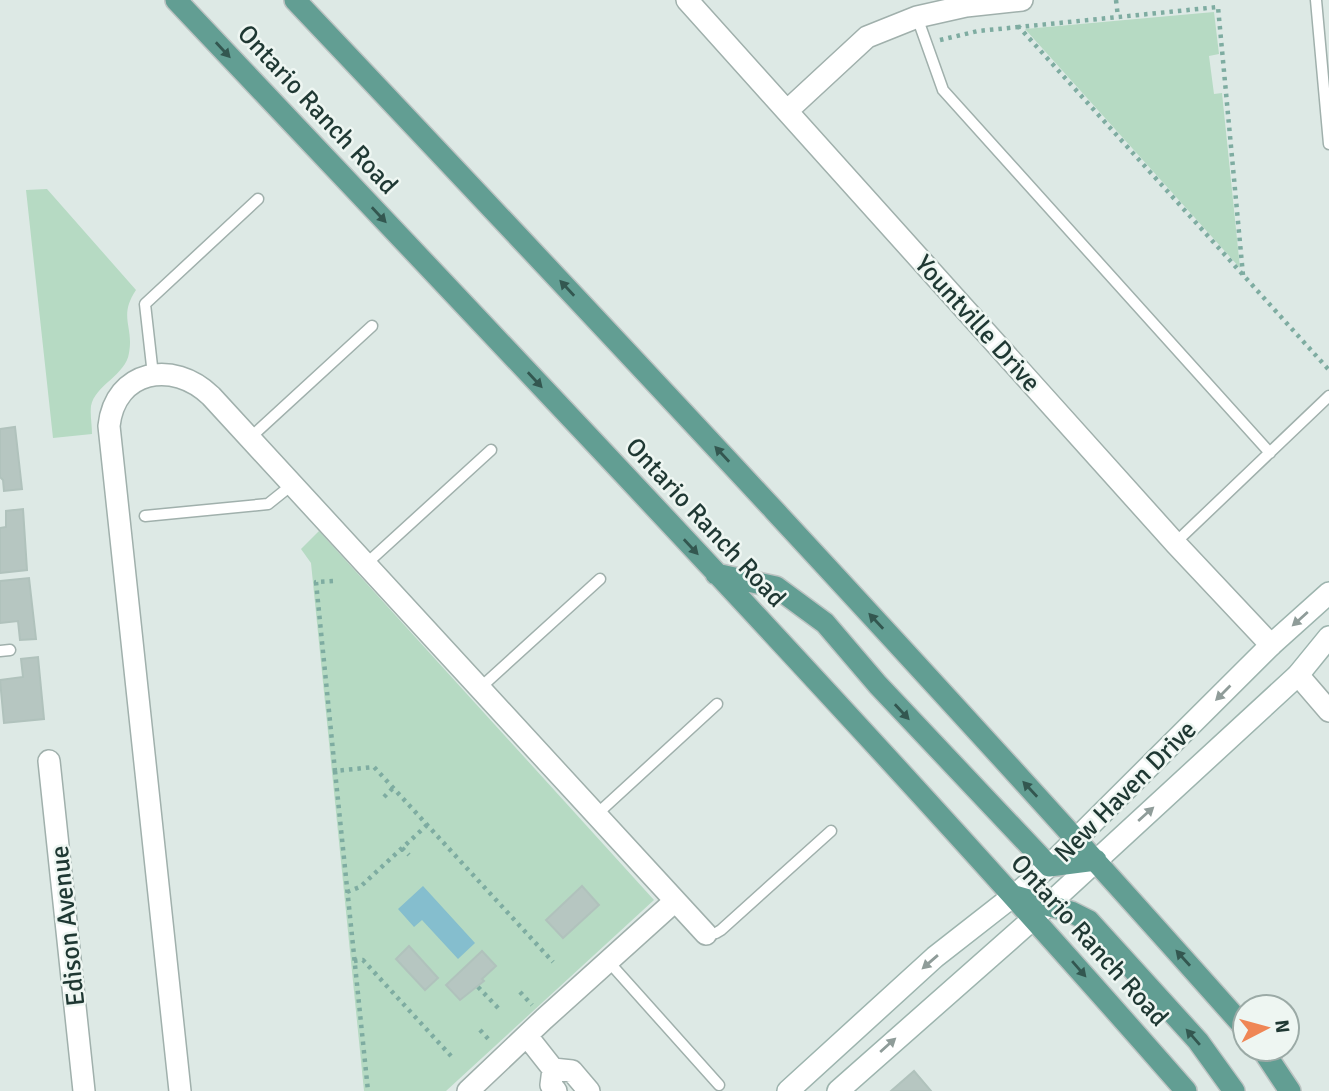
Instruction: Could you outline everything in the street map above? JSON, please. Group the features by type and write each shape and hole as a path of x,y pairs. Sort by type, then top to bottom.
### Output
{"main road":[{"name":"Ontario Ranch Road","path":"176,0 716,574 1014,896"},
{"path":"295,0 642,367 1077,839 1231,1012"},
{"path":"716,574 776,587 825,622 877,685 1049,866 1096,860"},
{"path":"1014,896 1041,911 1089,921 1198,1041 1234,1091"},
{"name":"Ontario Ranch Road","path":"1041,911 1186,1091"},
{"path":"1271,1063 1290,1091"}],"street":[{"name":"Yountville Drive","path":"687,0 1175,543 1271,645"},
{"path":"787,111 867,37 917,17 966,6 1022,0"},
{"path":"180,1091 110,438 110,415 114,402 131,385 163,372 195,383 250,438 706,934"},
{"name":"New Haven Drive","path":"788,1091 935,957 1049,866 1271,645 1329,593"},
{"name":"New Haven Drive","path":"838,1091 1041,911 1298,675 1329,637"},
{"path":"1298,675 1329,711"},
{"name":"Edison Avenue","path":"49,761 84,1091"},
{"path":"468,1091 675,901"},
{"path":"527,1036 553,1069 551,1086 556,1091"},
{"path":"553,1069 572,1071 589,1091"}],"lane":[{"path":"1317,0 1329,144"},
{"path":"917,17 943,90 1270,453"},
{"path":"153,375 145,304 258,199"},
{"path":"250,438 372,326"},
{"path":"1175,543 1329,396"},
{"path":"366,564 491,450"},
{"path":"145,516 268,504 293,484"},
{"path":"480,688 600,579"},
{"path":"597,814 717,704"},
{"path":"706,934 721,930 831,831"},
{"path":"608,961 719,1085"}],"path":[{"path":"1116,0 1118,17"},
{"path":"927,44 978,31 1218,7 1243,275"},
{"path":"1019,27 1329,370"},
{"path":"333,581 316,582 368,1091"},
{"path":"335,771 374,766 553,962"},
{"path":"384,797 393,788"},
{"path":"347,892 360,887 427,825"},
{"path":"402,848 409,855"},
{"path":"355,961 363,960 451,1056"},
{"path":"478,987 501,1011"}],"green space":[{"path":"1214,12 1219,54 1209,56 1214,94 1222,93 1240,268 1025,29"},
{"path":"47,189 136,290 128,307 130,344 127,361 94,399 91,406 92,434 53,438 26,190"},
{"path":"319,531 654,900 446,1091 364,1091 311,563 301,549"}],"water":[{"path":"423,886 475,943 458,959 422,920 414,927 398,909"}],"building":[{"path":"15,427 22,489 4,491 0,477 0,429"},
{"path":"23,509 27,570 0,573 0,528 6,527 6,511"},
{"path":"29,578 36,639 20,640 18,621 0,623 0,581"},
{"path":"38,657 44,719 4,723 0,680 23,677 21,659"},
{"path":"582,886 599,905 563,938 546,920"},
{"path":"409,946 438,978 425,990 396,959"},
{"path":"482,951 496,966 482,979 484,981 460,1000 446,985"},
{"path":"914,1071 931,1091 891,1091"}]}
